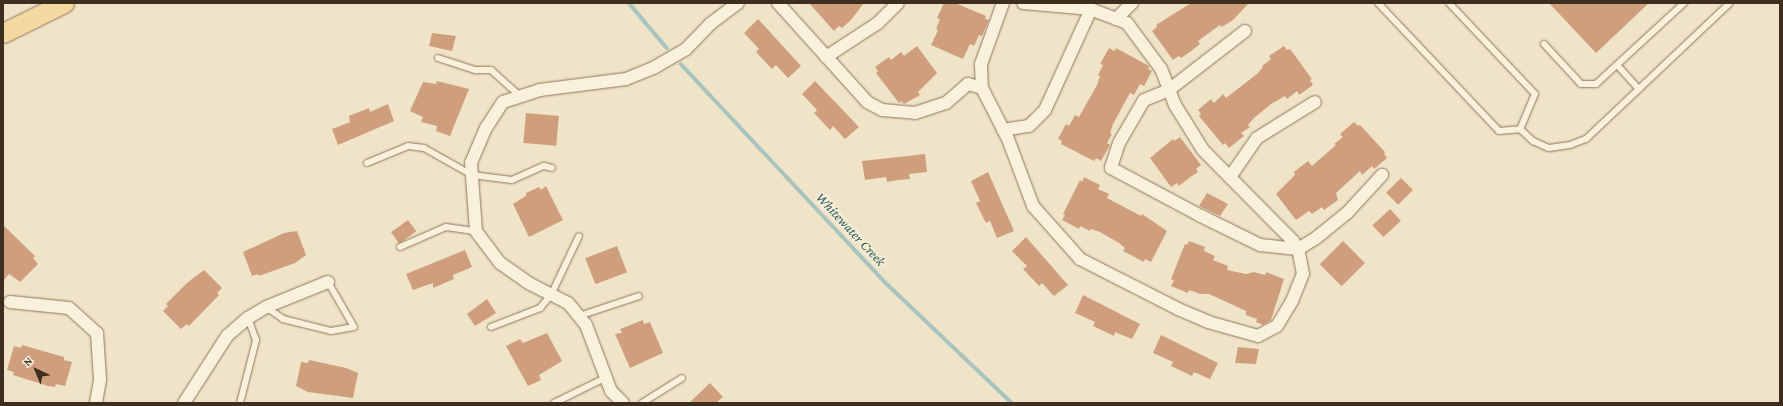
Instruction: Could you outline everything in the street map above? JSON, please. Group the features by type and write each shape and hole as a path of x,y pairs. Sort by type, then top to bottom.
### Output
{"main road":[{"path":"3,33 64,3"}],"street":[{"path":"623,403 611,391 586,325 568,303 551,295 500,263 476,231 471,163 486,128 503,102 540,90 626,79 655,67 686,49 710,24 738,3"},
{"path":"778,3 867,102 882,110 915,113 946,103 968,84 982,88"},
{"path":"826,57 878,23 898,3"},
{"path":"1003,3 981,64 982,88 1003,130 1032,206 1080,259 1208,322 1258,336 1277,326 1292,301 1303,274 1298,249 1294,241 1204,150 1175,105 1161,69 1127,23 1091,9 1030,3"},
{"path":"1116,19 1132,3"},
{"path":"1003,130 1029,126 1045,110 1091,9"},
{"path":"1245,31 1169,90 1144,100 1119,143 1111,168 1260,245 1298,249 1316,238 1347,213 1382,175"},
{"path":"1230,177 1257,138 1315,102"},
{"path":"184,403 227,336 248,318 266,307 328,282"},
{"path":"5,302 69,308 97,333 100,380 96,403"}],"lane":[{"path":"1378,3 1499,131 1520,129 1533,141 1549,148 1570,145 1586,139 1730,3"},
{"path":"1449,3 1535,94 1520,129"},
{"path":"1544,44 1581,84 1596,84 1618,66 1684,3"},
{"path":"438,58 476,70 491,70 520,96"},
{"path":"1618,66 1640,89"},
{"path":"367,163 408,146 424,148 472,175 512,180 544,166 552,168"},
{"path":"400,247 446,227 476,231"},
{"path":"491,327 540,308 551,295 579,236"},
{"path":"266,307 283,319 331,331 354,327 328,282"},
{"path":"579,316 639,296"},
{"path":"240,403 256,340 248,318"},
{"path":"554,403 605,378"},
{"path":"642,403 682,378"}],"building":[{"path":"809,3 864,3 851,20 842,28 839,26 834,31"},
{"path":"944,3 955,3 986,16 985,19 989,20 982,36 979,35 974,46 970,44 963,59 931,45 938,30 936,29 940,19 937,18"},
{"path":"1191,3 1249,3 1233,20 1222,27 1220,25 1198,41 1200,44 1191,51 1181,58 1179,56 1173,60 1152,31 1157,27 1156,25"},
{"path":"1549,3 1649,3 1596,53"},
{"path":"758,19 801,66 788,78 776,65 772,69 756,52 759,49 744,33"},
{"path":"432,33 456,36 452,51 429,46"},
{"path":"917,46 937,73 918,92 920,95 904,104 901,101 899,103 876,73 878,71 875,67 889,57 891,60 901,52 904,56"},
{"path":"1284,46 1287,50 1290,49 1312,79 1310,80 1313,85 1299,95 1297,91 1287,99 1285,96 1271,104 1254,118 1248,125 1250,127 1241,133 1244,136 1229,148 1225,143 1223,145 1199,116 1201,114 1198,110 1211,99 1214,103 1223,94 1226,98 1257,74 1263,67 1262,66 1271,59 1269,56"},
{"path":"1109,48 1115,51 1116,48 1149,66 1148,69 1152,71 1144,86 1140,84 1134,95 1130,93 1113,124 1110,133 1112,134 1107,143 1110,145 1101,161 1096,158 1094,161 1061,144 1062,141 1058,139 1066,124 1069,126 1075,115 1079,117 1097,85 1100,76 1098,75 1103,65 1100,64"},
{"path":"437,81 469,89 450,136 436,131 437,126 421,122 423,117 410,111 423,82 436,84"},
{"path":"815,81 859,127 845,139 833,126 830,130 814,113 817,110 802,94"},
{"path":"388,104 394,121 338,145 332,129 350,122 349,116 369,108 370,112"},
{"path":"526,113 559,116 556,146 523,143"},
{"path":"1354,122 1358,126 1360,125 1385,152 1384,154 1387,158 1374,169 1372,166 1362,175 1360,171 1336,193 1338,200 1324,210 1322,207 1312,214 1309,211 1296,220 1276,194 1295,175 1294,172 1308,161 1312,166 1336,145 1334,144 1343,137 1340,134"},
{"path":"1180,137 1201,165 1196,169 1198,172 1179,186 1177,183 1171,187 1150,158 1173,139 1174,141"},
{"path":"925,154 927,172 909,174 910,179 887,182 886,177 865,180 862,161"},
{"path":"988,172 1014,231 997,238 990,221 986,223 976,203 980,201 971,181"},
{"path":"1084,177 1100,185 1098,189 1109,194 1107,198 1141,216 1142,214 1167,231 1151,262 1145,259 1144,262 1123,251 1125,248 1119,243 1100,232 1091,229 1090,231 1080,226 1079,229 1062,220 1065,215 1063,214 1080,180 1082,182"},
{"path":"1401,178 1413,190 1398,205 1386,193"},
{"path":"546,186 563,220 529,237 513,204 526,196 526,193 539,187 541,190"},
{"path":"1207,193 1228,204 1220,216 1199,206"},
{"path":"1390,209 1401,221 1383,237 1372,225"},
{"path":"408,220 416,231 399,244 391,232"},
{"path":"3,225 35,256 33,258 38,264 20,282 9,274 3,281"},
{"path":"297,231 306,255 295,263 259,276 258,274 252,276 243,252 284,233"},
{"path":"1026,237 1068,285 1054,296 1042,283 1039,286 1023,269 1027,266 1012,251"},
{"path":"1189,241 1205,247 1204,251 1215,256 1213,260 1228,266 1227,270 1246,274 1254,272 1265,275 1266,272 1284,279 1271,320 1263,325 1256,322 1257,319 1246,315 1246,311 1209,294 1200,294 1189,290 1188,293 1171,286 1174,281 1171,279 1185,244 1187,245"},
{"path":"1343,241 1365,263 1342,286 1320,264"},
{"path":"617,246 627,272 595,284 585,258"},
{"path":"465,250 472,267 453,275 454,279 433,288 433,283 413,290 406,274"},
{"path":"204,270 222,288 217,293 219,295 189,326 187,324 181,329 163,311 168,306 166,304 188,282"},
{"path":"1083,295 1140,324 1132,339 1115,332 1114,336 1093,326 1095,322 1075,313"},
{"path":"487,299 496,313 475,326 467,314"},
{"path":"643,320 644,324 650,322 663,353 630,368 615,334 622,333 620,329"},
{"path":"547,333 562,361 539,375 541,380 528,386 506,346 520,339 523,343"},
{"path":"1161,335 1218,363 1210,379 1194,372 1192,376 1171,366 1173,362 1153,353"},
{"path":"22,345 64,357 64,360 72,362 65,386 56,384 55,387 48,386 13,375 14,372 7,370 14,346 21,348"},
{"path":"1238,347 1259,349 1256,364 1235,363"},
{"path":"309,360 346,368 358,373 353,398 308,392 296,386 301,362 308,363"},
{"path":"710,383 723,397 716,403 689,403"}],"waterway":[{"name":"Whitewater Creek","path":"629,3 667,48"},
{"name":"Whitewater Creek","path":"681,64 885,282 1012,403"}]}
